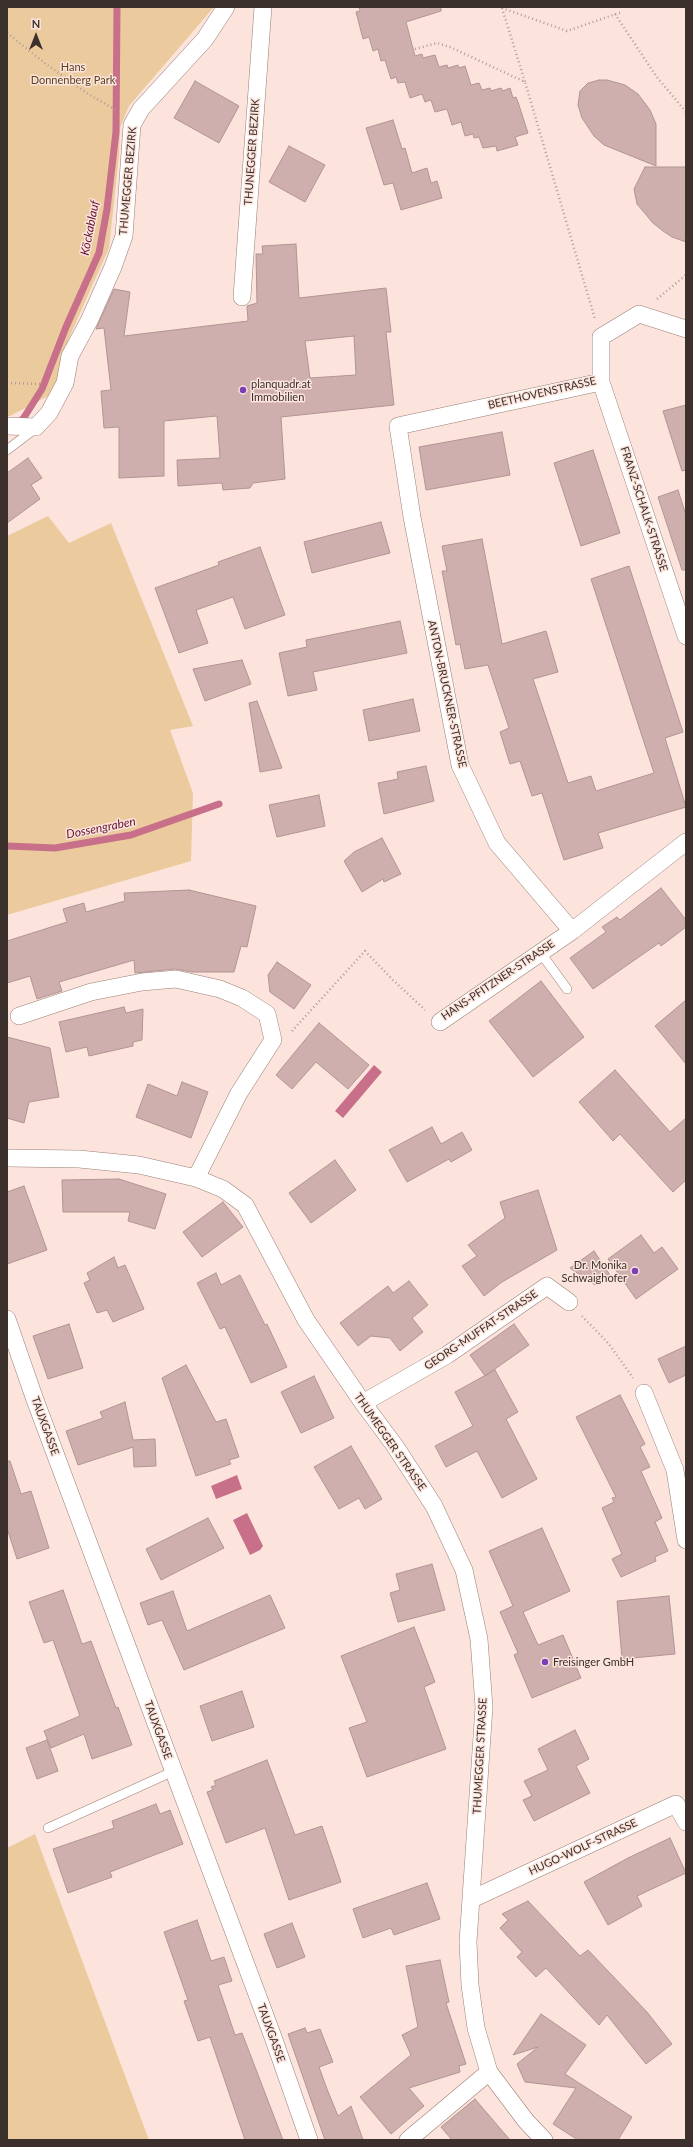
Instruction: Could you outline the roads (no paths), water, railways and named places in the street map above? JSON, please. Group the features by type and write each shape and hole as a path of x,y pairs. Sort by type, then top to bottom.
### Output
{"street":[{"name":"THUMEGGER BEZIRK","path":"36,427 49,413 65,383 70,356 95,307 113,267 124,236 132,125 141,109 205,39 226,7"},
{"name":"THUNEGGER BEZIRK","path":"242,297 262,7"},
{"name":"BEETHOVENSTRASSE","path":"398,426 601,382 601,337 640,314 686,329"},
{"name":"FRANZ-SCHALK-STRASSE","path":"601,382 686,636"},
{"path":"12,426 36,427"},
{"name":"ANTON-BRUCKNER-STRASSE","path":"398,426 412,517 460,765 497,843 572,931"},
{"name":"HANS-PFITZNER-STRASSE","path":"440,1022 572,931 686,842"},
{"path":"19,1016 91,992 142,982 176,979 220,989 242,998 267,1014 272,1040 239,1094 196,1178"},
{"name":"THUMEGGER STRASSE","path":"7,1158 79,1159 139,1165 196,1178 223,1189 244,1205 306,1320 363,1403 395,1446 434,1506 464,1570 479,1639 484,1707 468,1942 470,1985 476,2028 489,2072 526,2121 544,2140"},
{"name":"GEORG-MUFFAT-STRASSE","path":"363,1403 447,1355 547,1286 569,1302"},
{"name":"TAUXGASSE","path":"7,1320 34,1397 273,2037 309,2140"},
{"path":"644,1393 675,1470 686,1540"},
{"name":"HUGO-WOLF-STRASSE","path":"472,1899 681,1799 686,1822"},
{"path":"408,2140 489,2072"}],"lane":[{"name":"THUMEGGER BEZIRK","path":"7,450 36,427"},
{"path":"540,952 567,989"},
{"path":"48,1828 174,1771"}],"waterway":[{"name":"Köckablauf","path":"17,423 23,419 42,389 66,327 99,253 107,209 116,132 117,7"},
{"name":"Dossengraben","path":"7,846 55,848 131,835 219,804"}],"place":[{"name":"planquadr.at Immobilien","path":"243,390"},
{"name":"Dr. Monika Schwaighofer","path":"635,1271"},
{"name":"Freisinger GmbH","path":"545,1662"}],"park label":[{"name":"Hans Donnenberg Park","path":"73,73"}]}
